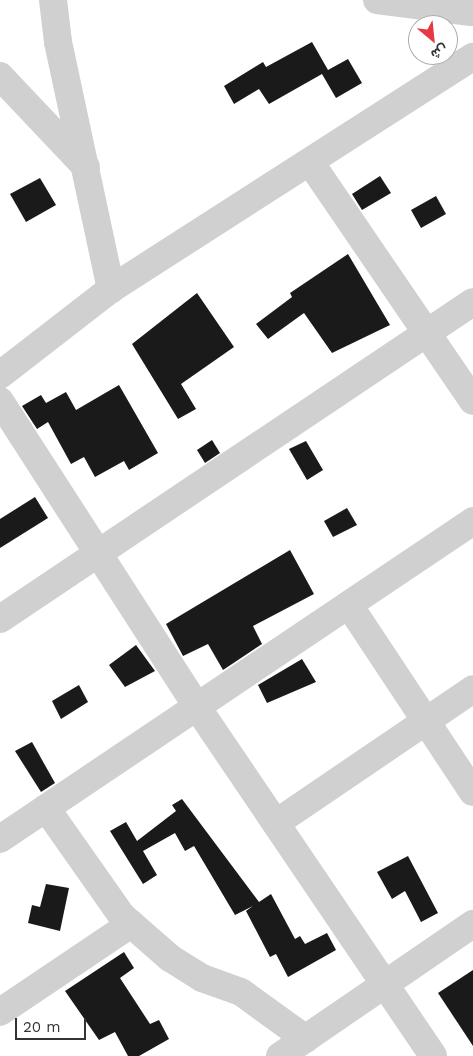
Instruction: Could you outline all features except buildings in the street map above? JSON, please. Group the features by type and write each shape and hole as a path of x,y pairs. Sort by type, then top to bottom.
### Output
{"street":[{"path":"53,0 58,42 87,168 111,289"},
{"path":"377,0 472,9"},
{"path":"0,374 111,289 472,60"},
{"path":"0,76 87,168"},
{"path":"310,162 473,401"},
{"path":"0,619 473,302"},
{"path":"0,401 197,707 433,1056"},
{"path":"0,839 473,522"},
{"path":"349,605 473,792"},
{"path":"276,823 473,689"},
{"path":"46,808 131,924 170,958 202,978 241,992 306,1039"},
{"path":"0,1012 131,924"},
{"path":"280,1056 473,924"}]}
